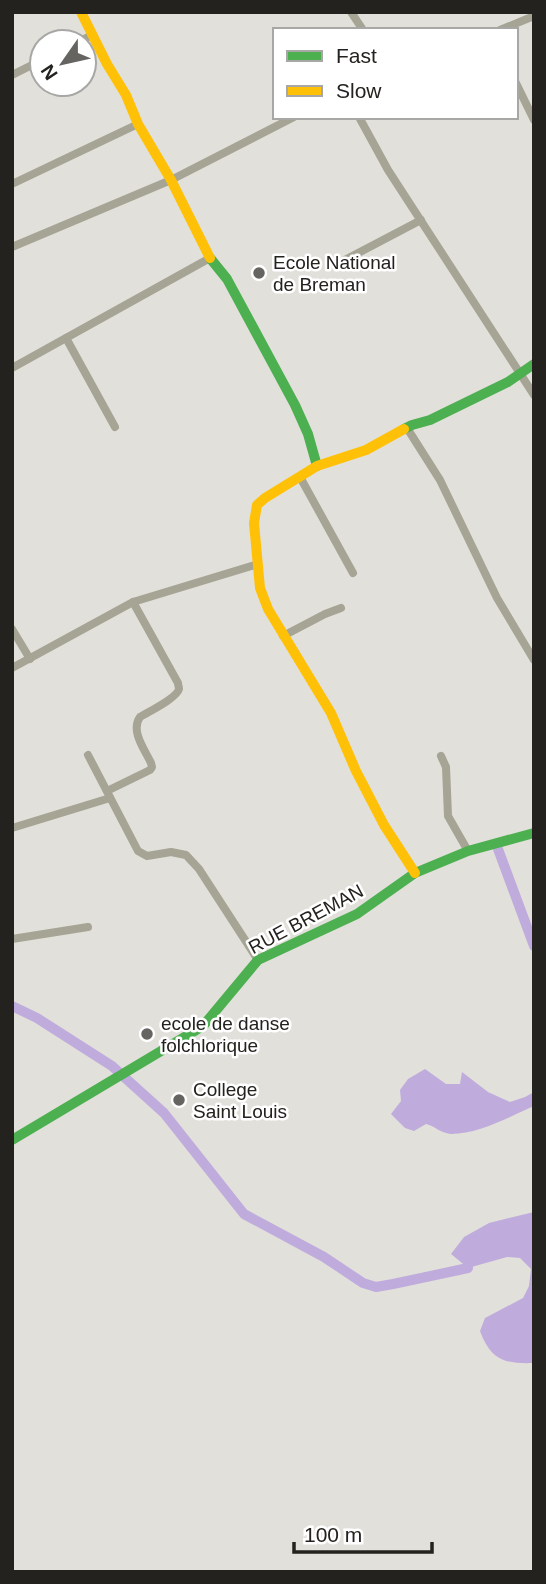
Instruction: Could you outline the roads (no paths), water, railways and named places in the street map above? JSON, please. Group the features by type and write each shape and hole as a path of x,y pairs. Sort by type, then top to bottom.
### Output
{"street":[{"path":"81,12 89,28"},
{"path":"351,12 362,28"},
{"path":"505,28 534,16"},
{"path":"98,47 210,258 227,279 295,405 308,434 317,466"},
{"path":"12,75 28,67"},
{"path":"518,87 534,120"},
{"path":"12,247 171,180 290,119"},
{"path":"360,119 376,150 534,395"},
{"path":"12,184 138,124"},
{"path":"341,262 421,220"},
{"path":"12,368 210,258"},
{"path":"66,338 115,427"},
{"path":"415,873 384,825 356,771 331,713 268,609 260,588 254,523 257,505 317,466 366,450 407,428 430,420 508,382 534,364"},
{"path":"407,428 440,481 497,598 534,660"},
{"path":"300,477 353,573"},
{"path":"12,668 133,602 258,564"},
{"path":"12,828 109,794 152,767 137,733 136,722 139,717 172,698 179,688 133,602"},
{"path":"283,636 341,608"},
{"path":"12,629 30,659"},
{"path":"88,755 138,851 147,856 171,852 186,855 199,869 258,960"},
{"path":"442,756 446,767 448,816 468,851"},
{"name":"RUE BREMAN","path":"12,1140 203,1026 258,960 357,915 415,873 468,851 534,833"},
{"path":"12,939 88,927"}],"waterway":[{"path":"498,849 534,946"},
{"path":"12,1006 37,1018 112,1066 164,1113 244,1214 324,1257 363,1283 376,1287 468,1268"}],"place":[{"name":"Ecole National de Breman","path":"259,273"},
{"name":"ecole de danse folchlorique","path":"147,1034"},
{"name":"College Saint Louis","path":"179,1100"}]}
